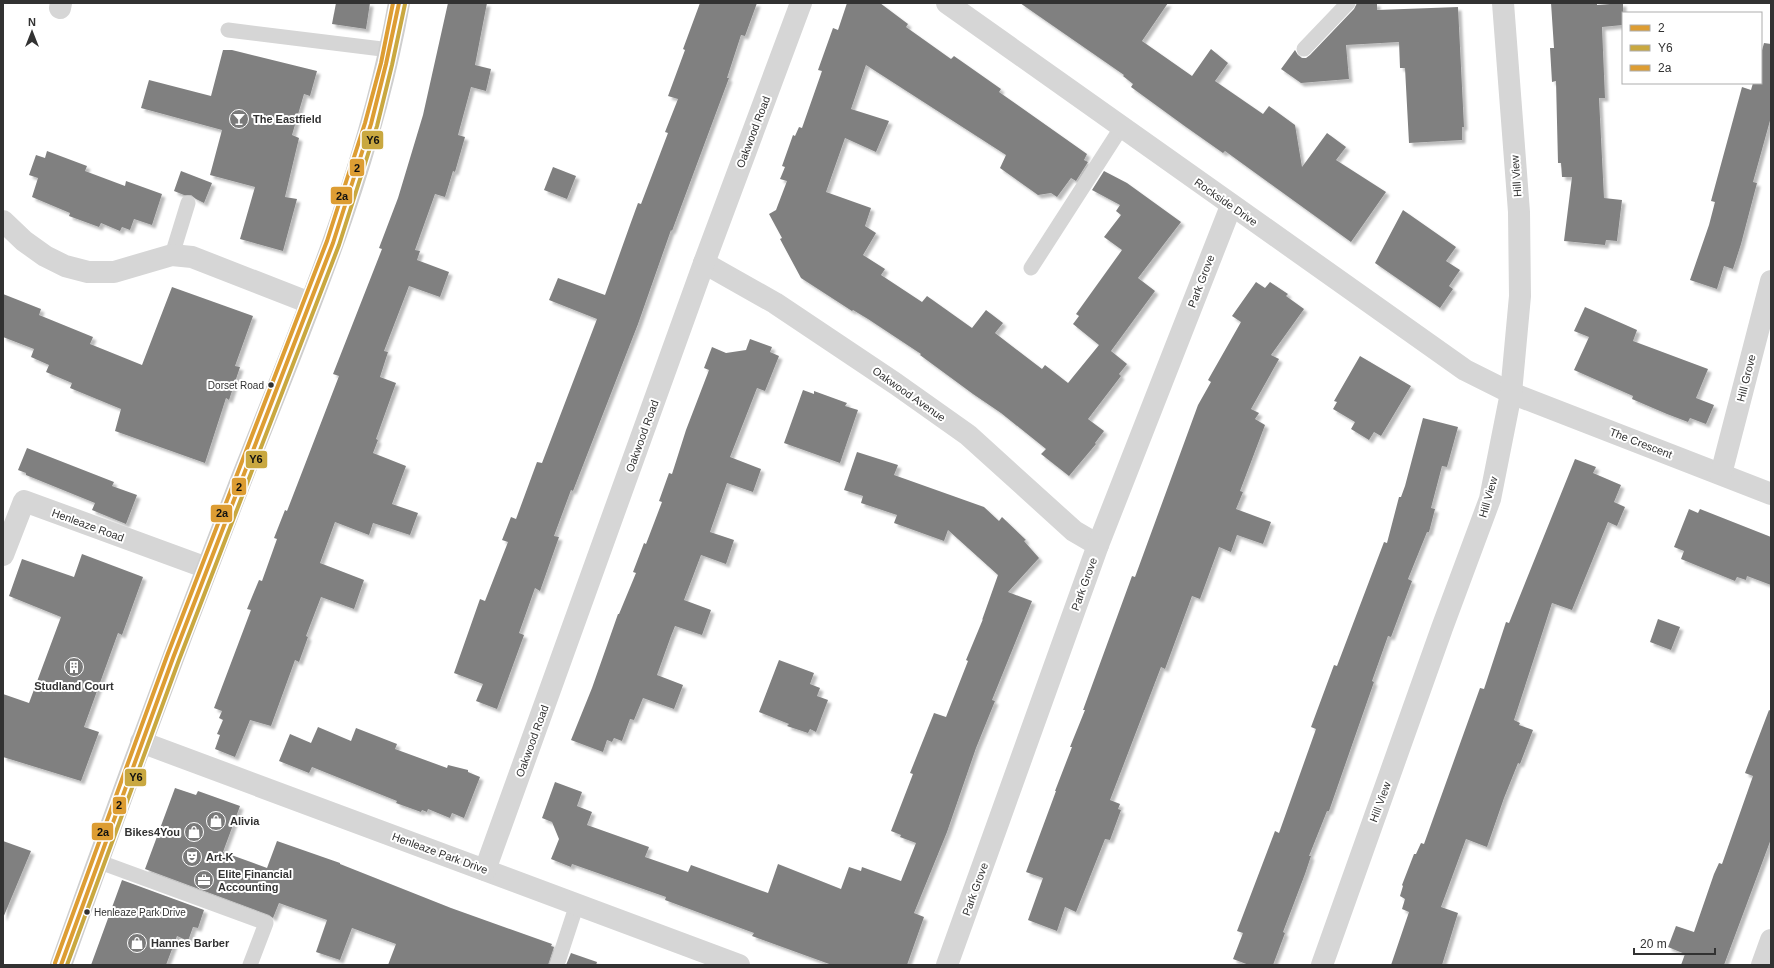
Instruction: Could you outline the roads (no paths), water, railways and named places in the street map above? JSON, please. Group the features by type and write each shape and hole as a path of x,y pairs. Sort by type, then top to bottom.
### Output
{"main road":[{"path":"61,965 97,861 141,742 310,303 352,189 373,117 390,50 399,3"}],"street":[{"name":"Oakwood Road","path":"485,870 704,263 802,3"},
{"name":"Rockside Drive","path":"947,3 1231,206 1465,370 1511,393"},
{"name":"Hill View","path":"1322,965 1442,628 1490,499 1511,393 1520,296 1519,212 1503,3"},
{"name":"Park Grove","path":"947,965 1098,544 1231,206"},
{"path":"3,220 24,241 45,256 65,266 88,272 114,272 172,255 192,257 310,303"},
{"name":"Oakwood Avenue","path":"704,263 775,303 896,384 968,435 1074,532 1098,544"},
{"name":"Hill Grove","path":"1721,474 1771,281"},
{"name":"The Crescent","path":"1511,393 1771,494"},
{"name":"Henleaze Road","path":"3,555 24,501 207,568"},
{"name":"Henleaze Park Drive","path":"141,742 739,965"},
{"path":"1762,965 1771,940"}],"lane":[{"path":"1304,49 1348,3"},
{"path":"228,30 390,50"},
{"path":"1031,268 1121,128"},
{"path":"172,255 188,203"},
{"path":"97,861 266,923 250,965"},
{"path":"557,965 577,904"}],"place":[{"name":"The Eastfield","path":"239,119"},
{"name":"Dorset Road","path":"271,385"},
{"name":"Studland Court","path":"74,667"},
{"name":"Alivia","path":"216,821"},
{"name":"Bikes4You","path":"194,832"},
{"name":"Art-K","path":"192,857"},
{"name":"Elite Financial Accounting","path":"204,880"},
{"name":"Henleaze Park Drive","path":"87,912"},
{"name":"Hannes Barber","path":"137,943"}]}
